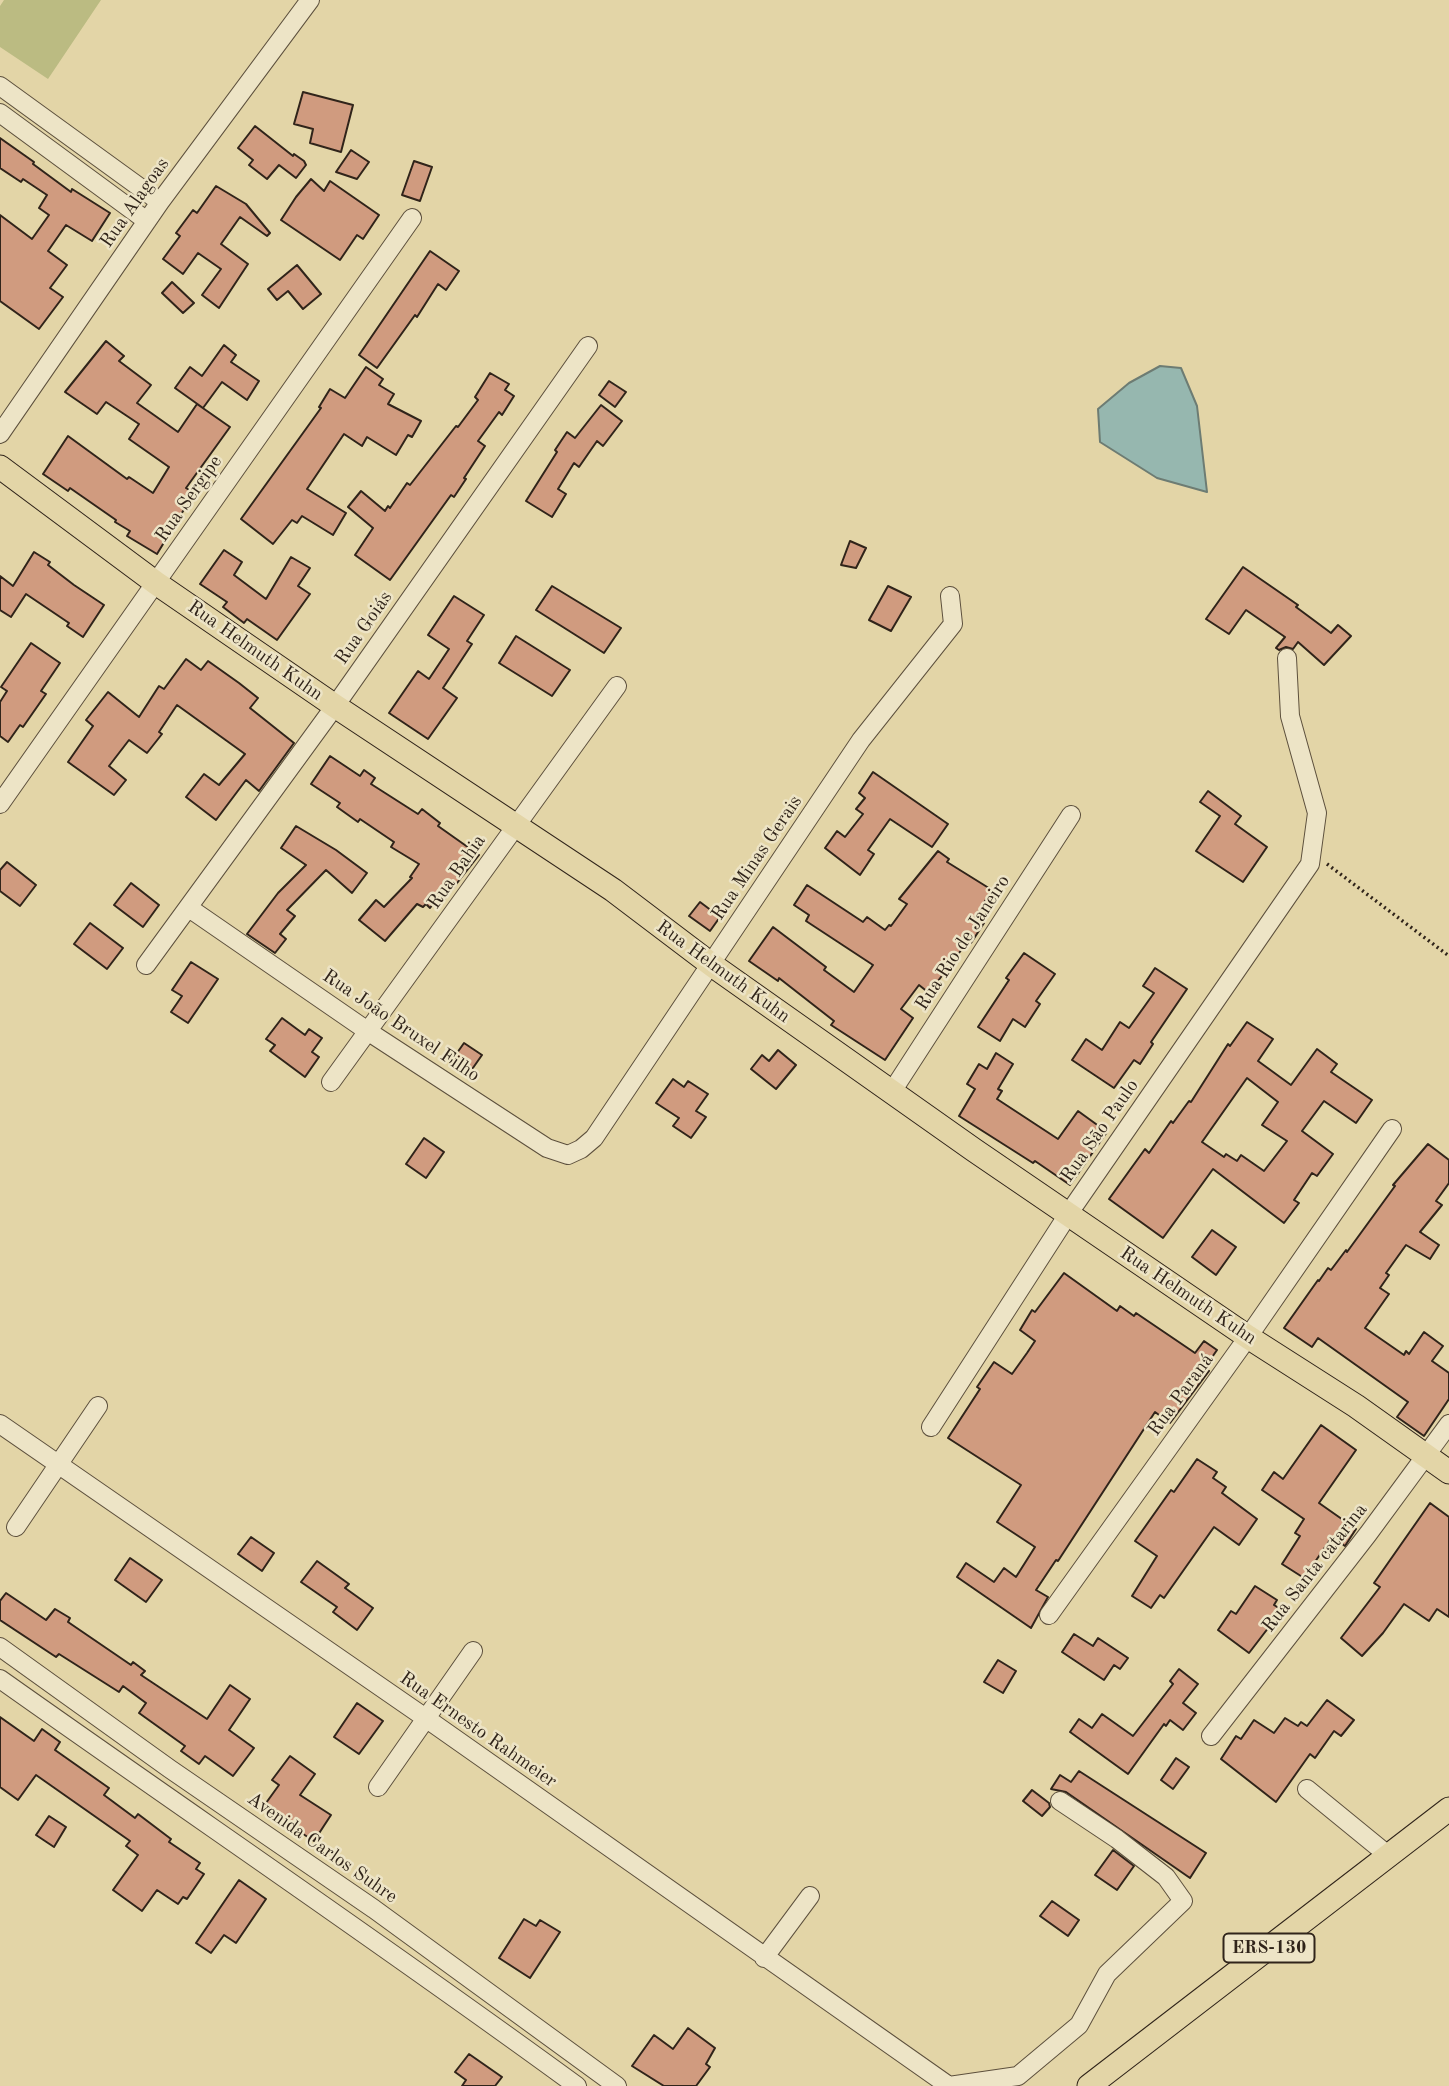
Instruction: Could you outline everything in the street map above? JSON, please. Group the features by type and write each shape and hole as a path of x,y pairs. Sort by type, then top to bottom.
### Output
{"main road":[{"name":"Rua Helmuth Kuhn","path":"0,467 156,583 335,706 613,890 712,965 891,1093 1449,1472"},
{"name":"ERS-130","path":"1089,2086 1449,1809"}],"street":[{"path":"287,0 306,5"},
{"name":"Rua Alagoas","path":"0,434 160,202 306,5"},
{"path":"0,86 160,202"},
{"path":"0,113 147,221"},
{"name":"Rua Sergipe","path":"0,804 412,218"},
{"name":"Rua Goiás","path":"146,965 335,706 588,346"},
{"name":"Rua Minas Gerais","path":"594,1139 861,740 953,624 950,596"},
{"path":"1287,659 1290,716 1317,813 1311,858"},
{"name":"Rua Bahia","path":"331,1082 617,686"},
{"name":"Rua Rio de Janeiro","path":"891,1093 1071,815"},
{"name":"Rua São Paulo","path":"930,1427 1069,1213 1311,858"},
{"name":"Rua João Bruxel Filho","path":"189,908 369,1032 547,1148 568,1155 594,1139"},
{"name":"Rua Paraná","path":"1049,1615 1248,1337 1392,1129"},
{"path":"16,1527 98,1406"},
{"name":"Rua Ernesto Rahmeier","path":"0,1424 426,1719 930,2079 949,2086 1015,2081"},
{"name":"Rua Santa catarina","path":"1211,1736 1428,1456 1449,1424"},
{"name":"Avenida Carlos Suhre","path":"0,1647 618,2086"},
{"path":"378,1787 472,1651"},
{"path":"0,1679 456,1998 577,2086"},
{"path":"1307,1789 1389,1856"},
{"path":"1015,2081 1079,2025 1107,1974 1182,1901 1166,1877 1117,1839 1060,1801"},
{"path":"299,1890 314,1868"},
{"path":"764,1958 810,1896"}],"path":[{"path":"1311,858 1449,956"}],"green space":[{"path":"4,0 101,0 48,79 0,47 0,6"}],"water":[{"path":"1160,366 1181,368 1197,406 1207,492 1157,478 1100,442 1098,409 1129,383"}],"building":[{"path":"303,92 353,105 341,152 310,143 313,129 294,124"},
{"path":"255,126 293,156 294,154 304,161 306,165 296,178 279,165 267,179 249,165 253,160 238,148"},
{"path":"0,138 71,192 72,189 110,213 92,241 66,225 48,251 67,265 50,288 63,297 39,329 0,301 0,215 32,239 49,215 39,208 47,195 0,168"},
{"path":"351,150 369,162 357,179 336,172"},
{"path":"414,161 432,167 420,201 402,195"},
{"path":"311,179 324,191 330,181 379,215 363,239 357,235 340,260 281,220"},
{"path":"216,186 246,204 270,233 267,236 240,217 221,244 248,264 219,308 202,295 221,269 198,253 183,274 163,259 180,236 176,233 193,210 197,213"},
{"path":"430,251 459,271 446,290 438,284 417,317 415,315 377,368 359,355"},
{"path":"297,265 321,294 303,309 288,291 277,300 268,289"},
{"path":"172,282 194,303 183,313 162,293"},
{"path":"106,341 124,356 119,361 151,385 137,403 178,432 197,404 230,427 186,488 194,493 157,554 127,536 130,531 115,522 116,520 70,488 68,491 43,474 68,436 127,479 129,477 153,493 169,467 129,439 139,424 106,402 97,414 65,392"},
{"path":"224,345 236,355 231,362 259,381 247,400 222,382 203,408 175,388 190,367 202,376"},
{"path":"366,367 383,379 379,385 394,394 388,404 421,421 412,437 408,435 396,455 367,437 362,446 344,434 307,489 346,513 333,535 302,516 297,523 292,520 273,544 241,519 321,408 319,407 330,389 345,398"},
{"path":"490,373 509,384 505,390 514,396 502,415 499,412 478,441 485,446 454,497 451,495 390,580 355,555 373,528 348,507 361,491 385,511 388,506 390,508 407,483 410,485 478,400 475,397"},
{"path":"609,381 626,392 615,407 599,395"},
{"path":"601,405 622,421 603,446 597,441 579,467 574,463 558,489 566,494 552,517 526,501 567,432 575,438"},
{"path":"850,541 866,548 856,568 841,565"},
{"path":"224,550 242,562 234,575 266,599 291,557 310,568 298,586 310,594 277,640 247,619 244,623 223,607 227,602 200,584"},
{"path":"34,552 50,562 48,565 74,585 104,605 83,637 67,626 69,623 26,594 11,617 0,610 0,576 13,586"},
{"path":"1243,567 1298,605 1296,607 1331,633 1338,625 1351,636 1324,665 1298,642 1293,649 1276,648 1285,637 1246,610 1229,634 1206,619"},
{"path":"552,586 621,628 604,653 536,610"},
{"path":"888,586 911,597 891,631 869,620"},
{"path":"454,596 484,615 467,641 472,644 443,688 457,698 428,739 389,713 418,671 429,679 449,649 428,635"},
{"path":"516,636 570,670 552,696 499,663"},
{"path":"31,643 60,663 41,691 46,694 23,727 20,725 8,742 0,736 0,702 7,691 1,687"},
{"path":"186,659 201,670 208,661 239,683 258,698 250,708 294,743 259,791 246,780 216,820 186,797 204,774 219,785 245,754 177,705 159,732 162,734 147,753 129,740 109,766 126,780 114,795 68,762 93,726 86,720 108,692 139,717 159,686 164,689"},
{"path":"330,756 360,776 364,770 375,778 371,784 418,814 422,809 440,823 438,826 479,855 443,901 438,897 430,908 426,904 423,907 417,904 385,941 359,920 376,900 384,907 412,878 410,877 419,864 391,847 394,842 337,807 340,803 311,784"},
{"path":"873,772 948,824 932,847 890,819 868,850 874,854 860,875 825,848 837,831 845,837 863,814 856,809 865,798 859,793"},
{"path":"1208,791 1241,816 1235,824 1267,847 1243,882 1196,851 1220,816 1200,802"},
{"path":"296,826 367,873 352,893 326,870 287,910 295,916 280,934 286,939 275,953 247,934 278,893 306,865 281,848"},
{"path":"938,851 949,859 947,862 992,890 975,917 984,923 971,943 968,941 929,993 919,985 901,1009 913,1018 885,1060 831,1025 834,1021 779,978 778,981 749,961 773,927 854,992 873,965 806,921 809,915 794,905 807,885 863,922 867,917 885,930 907,904 899,899"},
{"path":"7,862 36,885 20,906 0,891 0,870"},
{"path":"131,883 159,905 143,927 114,905"},
{"path":"700,902 720,917 710,931 689,916"},
{"path":"90,923 123,948 107,969 74,944"},
{"path":"1024,953 1055,974 1036,1001 1040,1004 1025,1027 1013,1019 1000,1041 978,1027"},
{"path":"191,962 218,979 188,1023 171,1012 182,996 172,990"},
{"path":"1155,968 1187,989 1151,1042 1153,1044 1140,1064 1134,1060 1114,1088 1072,1060 1086,1039 1102,1050 1120,1022 1129,1028 1154,993 1143,986"},
{"path":"282,1018 305,1035 309,1029 322,1038 312,1052 319,1057 305,1077 270,1051 275,1045 266,1039"},
{"path":"1247,1022 1273,1039 1258,1061 1291,1085 1317,1049 1337,1064 1331,1072 1372,1100 1356,1123 1324,1101 1302,1131 1333,1154 1317,1176 1312,1173 1294,1200 1299,1203 1284,1223 1213,1169 1163,1238 1109,1199 1145,1149 1149,1153 1171,1121 1173,1123 1189,1101 1191,1102 1228,1044 1230,1046","holes":["1247,1078 1278,1102 1262,1125 1287,1141 1264,1171 1241,1155 1237,1161 1226,1154 1224,1157 1202,1142"]},
{"path":"464,1043 482,1055 468,1075 450,1063"},
{"path":"778,1050 796,1065 776,1089 751,1069 762,1055 769,1061"},
{"path":"996,1053 1013,1064 998,1089 1002,1091 997,1099 1058,1139 1078,1111 1107,1132 1070,1185 959,1116 975,1089 967,1084 979,1064 987,1069"},
{"path":"673,1079 684,1087 688,1081 708,1094 696,1111 706,1117 691,1138 673,1126 679,1118 656,1103"},
{"path":"424,1138 444,1152 426,1178 406,1164"},
{"path":"1428,1144 1449,1160 1449,1183 1436,1201 1442,1205 1420,1232 1439,1245 1430,1259 1406,1245 1386,1273 1389,1275 1380,1288 1389,1294 1365,1328 1404,1355 1406,1351 1409,1354 1424,1332 1443,1346 1432,1361 1449,1373 1449,1399 1424,1436 1397,1417 1408,1402 1318,1338 1312,1347 1284,1328 1318,1280 1328,1268 1331,1270 1346,1250 1347,1252 1395,1186 1393,1185"},
{"path":"1212,1230 1236,1247 1216,1275 1192,1257"},
{"path":"1064,1273 1117,1311 1120,1306 1134,1316 1136,1313 1195,1353 1204,1341 1217,1350 1208,1363 1211,1364 1207,1370 1209,1371 1170,1423 1155,1412 1058,1561 1056,1560 1036,1590 1048,1597 1031,1628 957,1577 966,1563 994,1582 1004,1568 1016,1577 1035,1547 997,1522 1021,1485 948,1438 994,1362 1012,1374 1027,1353 1035,1341 1020,1330 1032,1310 1035,1312"},
{"path":"1321,1425 1356,1450 1319,1503 1356,1529 1345,1546 1332,1537 1304,1578 1282,1564 1300,1536 1295,1533 1304,1519 1262,1490 1274,1472 1283,1479"},
{"path":"1197,1459 1217,1472 1213,1478 1226,1487 1222,1493 1257,1519 1239,1545 1214,1527 1164,1598 1160,1595 1151,1608 1132,1596 1157,1556 1135,1541"},
{"path":"1430,1503 1449,1517 1449,1617 1437,1609 1429,1621 1404,1604 1362,1656 1341,1638 1380,1587 1374,1583"},
{"path":"251,1537 274,1553 262,1571 238,1554"},
{"path":"130,1558 162,1580 146,1602 115,1580"},
{"path":"317,1561 349,1584 345,1588 373,1608 357,1630 333,1612 337,1607 301,1582"},
{"path":"1255,1586 1277,1600 1274,1605 1282,1610 1249,1653 1218,1630 1231,1611 1236,1614"},
{"path":"6,1593 46,1620 55,1609 70,1618 68,1622 131,1665 133,1662 145,1671 141,1675 207,1719 230,1685 250,1699 229,1730 254,1748 233,1776 205,1756 199,1764 181,1751 185,1746 139,1713 146,1703 123,1686 119,1692 59,1654 56,1657 0,1620 0,1601"},
{"path":"1074,1634 1093,1646 1098,1638 1128,1658 1120,1669 1114,1665 1104,1680 1062,1652"},
{"path":"998,1660 1016,1671 1003,1693 984,1682"},
{"path":"1179,1669 1198,1684 1183,1703 1196,1713 1183,1730 1170,1720 1166,1726 1164,1724 1128,1774 1070,1732 1079,1719 1092,1728 1102,1714 1133,1736 1173,1684 1170,1681"},
{"path":"1327,1700 1354,1720 1341,1736 1334,1731 1315,1758 1310,1754 1276,1802 1221,1759 1236,1736 1241,1739 1254,1720 1274,1733 1285,1718 1298,1726 1301,1722 1307,1726"},
{"path":"357,1703 383,1721 359,1754 334,1737"},
{"path":"0,1717 34,1741 42,1729 60,1742 55,1750 109,1788 104,1795 135,1818 138,1814 171,1839 169,1842 200,1863 196,1869 204,1874 187,1899 183,1897 178,1904 157,1890 142,1911 113,1890 138,1855 126,1846 130,1841 36,1775 18,1800 0,1787"},
{"path":"290,1756 315,1774 300,1795 331,1815 314,1841 286,1823 288,1820 266,1803 279,1785 272,1780"},
{"path":"1176,1758 1189,1767 1173,1789 1161,1780"},
{"path":"1079,1771 1206,1853 1190,1878 1066,1792 1051,1789 1060,1775 1071,1782"},
{"path":"1032,1790 1049,1803 1050,1807 1042,1816 1023,1801"},
{"path":"49,1816 66,1827 54,1847 36,1835"},
{"path":"1113,1850 1134,1866 1117,1890 1095,1875"},
{"path":"239,1880 266,1899 236,1943 224,1935 211,1953 196,1943"},
{"path":"1052,1901 1079,1920 1068,1936 1040,1916"},
{"path":"524,1919 536,1926 540,1920 560,1932 530,1978 499,1958"},
{"path":"688,2028 715,2048 706,2064 710,2067 696,2086 664,2086 632,2066 654,2035 673,2049"},
{"path":"469,2054 502,2077 495,2086 462,2086 466,2080 455,2072"}]}
